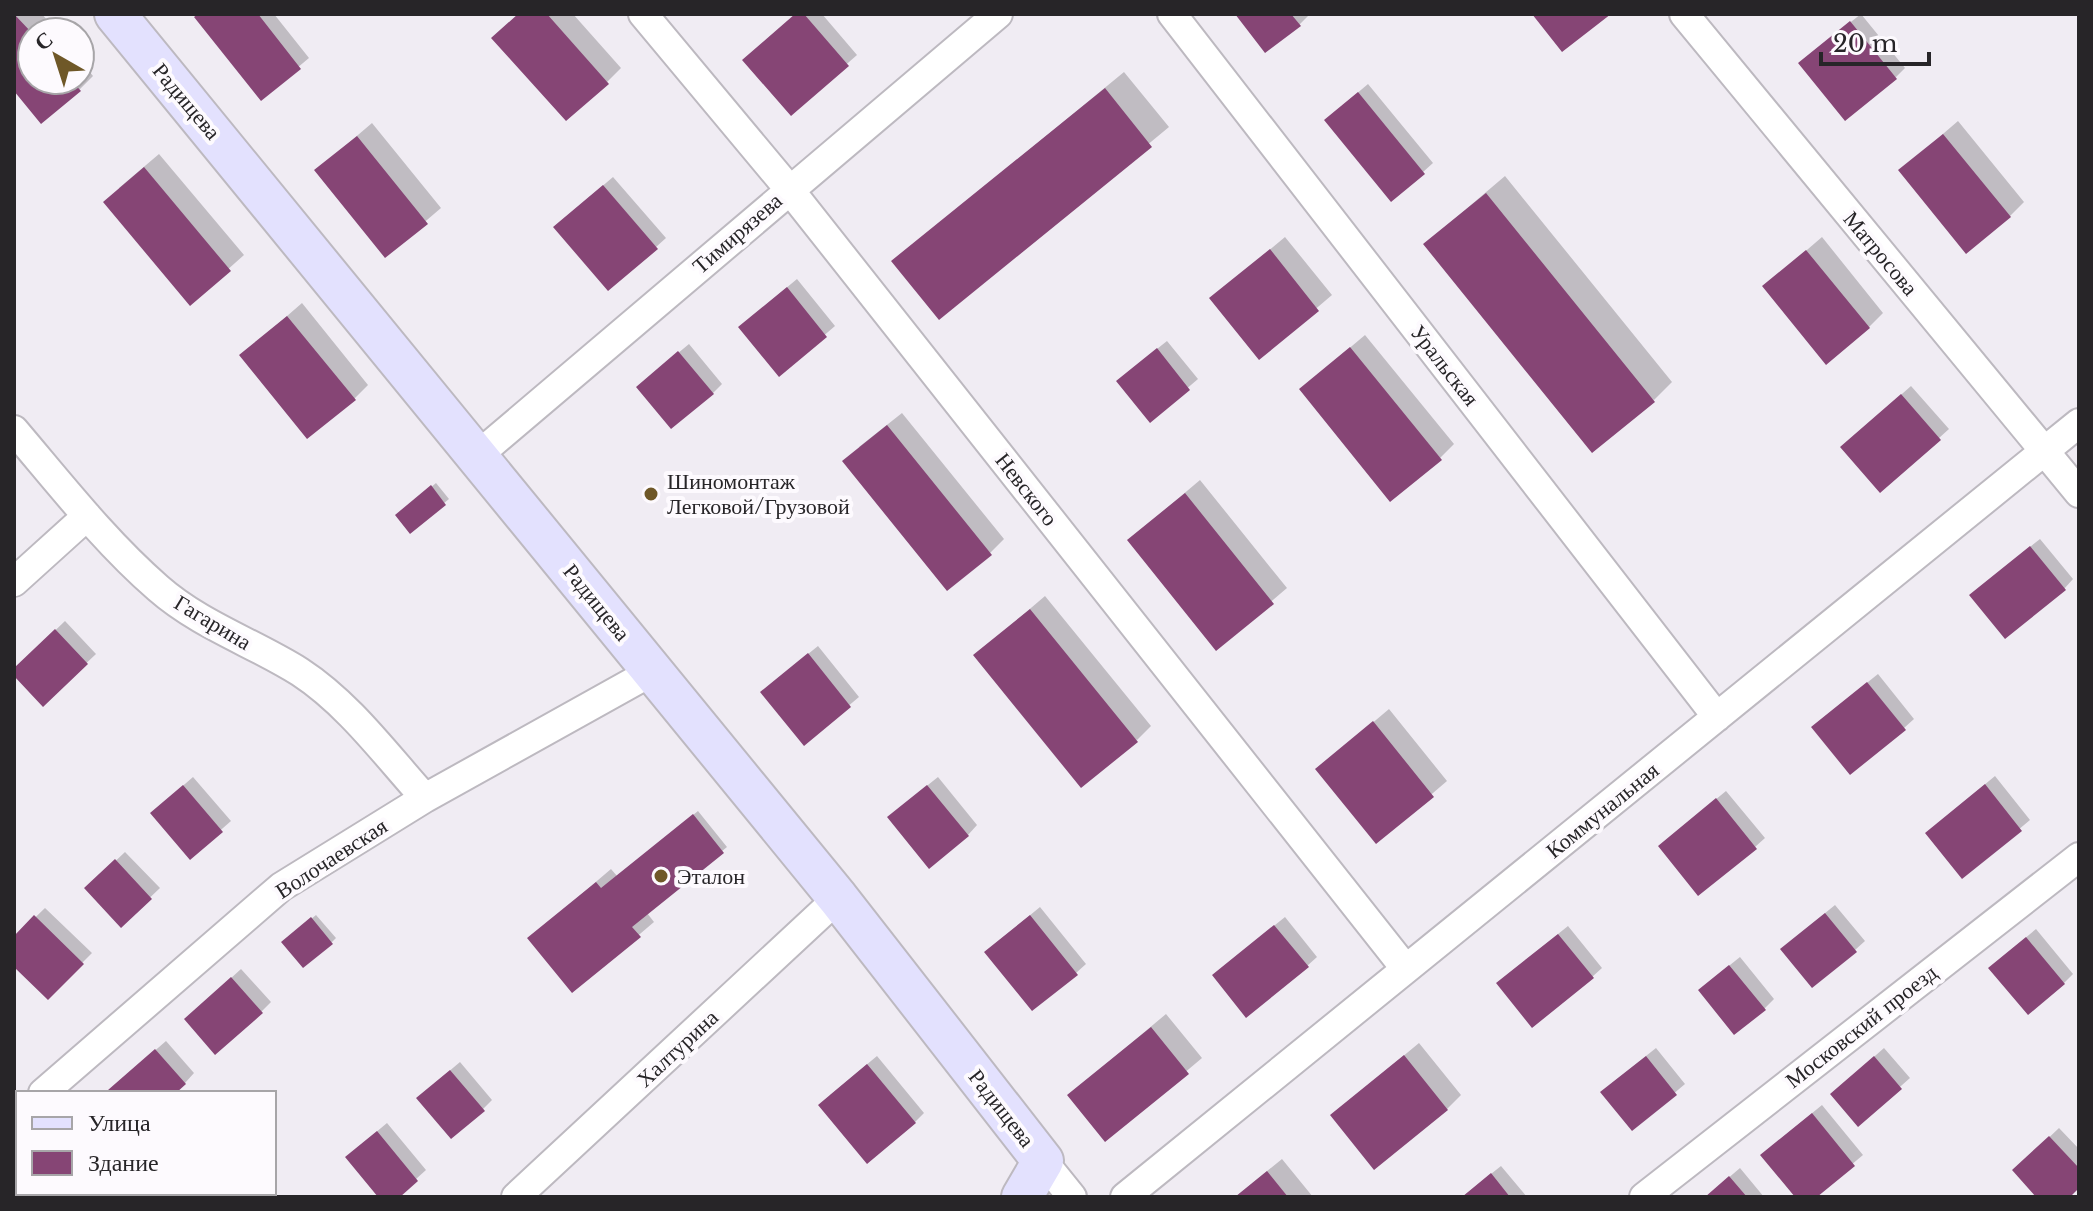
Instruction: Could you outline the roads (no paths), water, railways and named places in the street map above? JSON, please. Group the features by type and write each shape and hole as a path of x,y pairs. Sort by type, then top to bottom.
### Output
{"street":[{"name":"Радищева","path":"115,14 838,898 1072,1197"},
{"name":"Невского","path":"643,14 789,189 1405,968"},
{"name":"Тимирязева","path":"477,456 998,14"},
{"name":"Уральская","path":"1172,14 1717,717"},
{"name":"Матросова","path":"1684,14 2079,493"},
{"name":"Коммунальная","path":"1125,1197 2079,423"},
{"name":"Гагарина","path":"14,430 87,516 158,588 200,619 302,674 342,706 425,798"},
{"path":"14,582 87,516"},
{"name":"Волочаевская","path":"45,1091 281,887 425,798 653,671"},
{"name":"Московский проезд","path":"1644,1197 2079,857"},
{"name":"Халтурина","path":"516,1197 838,898"},
{"path":"1022,1197 1043,1161"}],"place":[{"name":"Шиномонтаж Легковой/Грузовой","path":"651,494"},
{"name":"Эталон","path":"661,876"}]}
